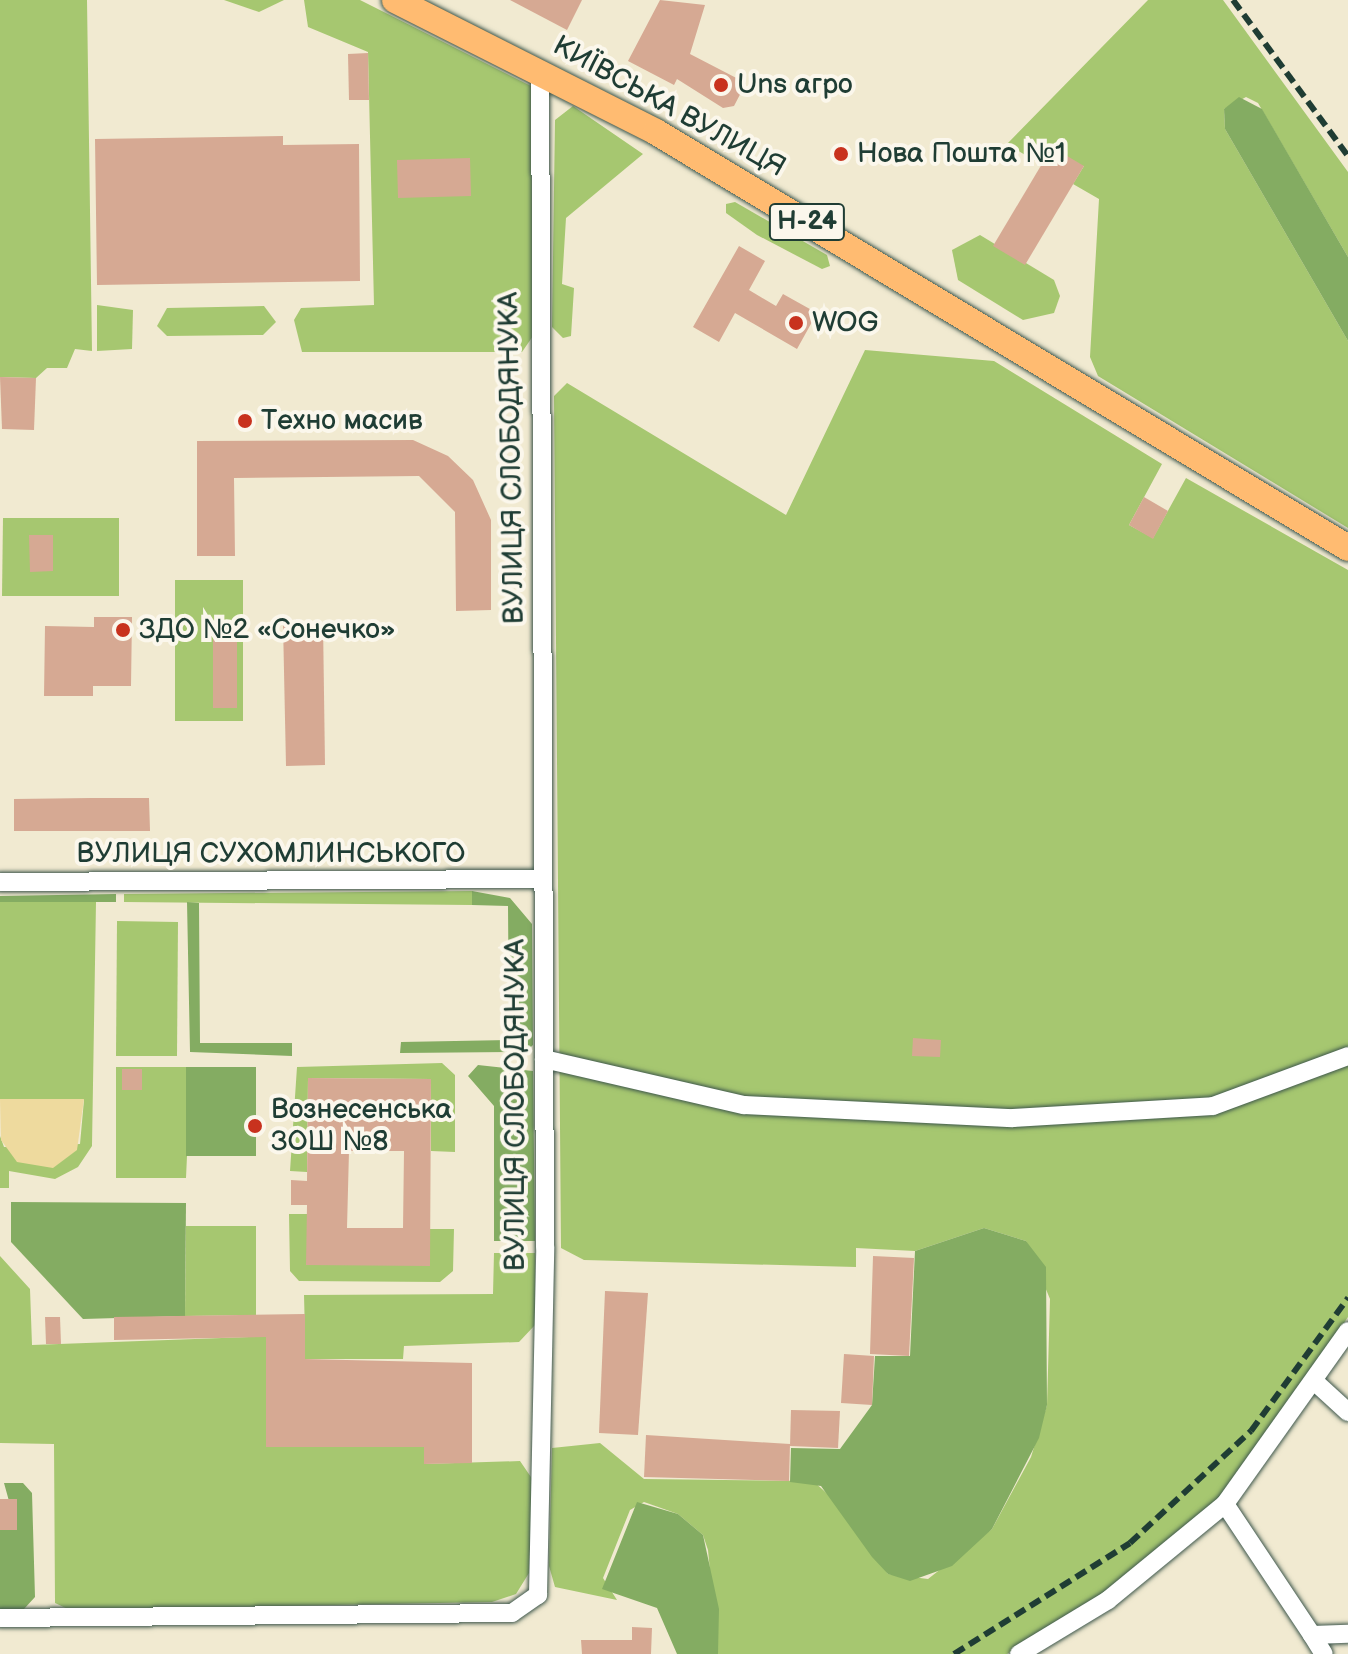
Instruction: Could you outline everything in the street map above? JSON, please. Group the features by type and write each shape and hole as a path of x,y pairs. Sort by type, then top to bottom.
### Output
{"main road":[{"name":"КИЇВСЬКА ВУЛИЦЯ","path":"395,0 540,70 1071,381 1348,548"}],"street":[{"name":"ВУЛИЦЯ СЛОБОДЯНУКА","path":"0,1618 512,1613 534,1602 544,1059 540,70"},
{"name":"ВУЛИЦЯ СУХОМЛИНСЬКОГО","path":"0,882 543,879"},
{"path":"544,1059 744,1105 985,1118 1204,1108 1348,1056"},
{"path":"1019,1654 1108,1600 1225,1504 1348,1331"},
{"path":"1314,1381 1348,1412"},
{"path":"1225,1504 1324,1654"},
{"path":"1312,1635 1348,1634"}],"green space":[{"path":"0,0 87,0 92,351 75,349 67,368 47,368 36,378 0,377"},
{"path":"224,0 284,0 259,12"},
{"path":"304,0 360,0 531,86 533,336 522,352 302,352 294,320 301,308 374,305 368,52 308,27"},
{"path":"1148,0 1223,0 1348,172 1348,257 1258,103 1246,97 1224,109 1225,129 1348,341 1348,528 1098,376 1090,357 1099,199 1073,184 1084,166 1042,165 1007,144"},
{"path":"1239,97 1262,109 1348,257 1348,341 1225,129 1224,109"},
{"path":"573,106 643,154 566,218 562,284 574,288 571,336 563,338 552,327 555,120"},
{"path":"735,202 827,255 830,266 822,269 757,235 726,213 726,204"},
{"path":"980,235 1054,280 1060,296 1054,313 1023,320 958,280 952,250"},
{"path":"97,305 133,310 132,349 97,351"},
{"path":"264,306 276,322 263,335 167,336 157,326 167,308"},
{"path":"865,350 994,361 1162,464 1129,525 1153,538 1186,478 1348,570 1348,1317 1221,1501 1106,1593 1007,1654 718,1654 708,1550 703,1535 678,1514 644,1502 630,1510 603,1578 617,1600 555,1587 549,1566 552,1448 600,1443 644,1479 813,1481 840,1505 888,1574 928,1579 992,1529 1031,1457 1047,1405 1050,1299 1026,1241 984,1228 915,1251 856,1248 856,1267 584,1260 561,1248 554,396 567,383 786,515"},
{"path":"3,518 119,518 119,596 2,596"},
{"path":"175,580 243,580 243,721 175,721"},
{"path":"472,891 472,905 124,902 124,894"},
{"path":"472,891 510,898 532,924 533,1045 525,1052 400,1053 401,1042 509,1040 508,906 472,905"},
{"path":"116,894 116,902 0,902 0,896"},
{"path":"0,902 96,902 92,1146 78,1167 55,1179 9,1171 9,1188 0,1188 0,1136 4,1147 80,1144 84,1100 0,1099"},
{"path":"187,902 199,903 200,1043 292,1043 292,1056 190,1052"},
{"path":"117,921 178,922 177,1056 116,1056"},
{"path":"442,1063 455,1075 455,1152 431,1151 431,1079 308,1078 307,1172 290,1171 297,1067"},
{"path":"478,1065 533,1071 535,1241 494,1241 494,1106 468,1076"},
{"path":"116,1067 256,1067 256,1156 187,1156 186,1178 116,1178"},
{"path":"186,1067 256,1067 256,1156 186,1156"},
{"path":"11,1202 186,1203 185,1316 83,1319 11,1242"},
{"path":"289,1214 307,1214 430,1265 430,1229 454,1229 453,1271 440,1282 299,1281 290,1271"},
{"path":"186,1226 256,1226 256,1315 185,1316"},
{"path":"984,1228 1026,1241 1046,1267 1047,1405 1039,1438 992,1529 952,1566 910,1581 888,1574 872,1557 821,1486 790,1482 791,1448 840,1449 872,1405 875,1356 910,1356 915,1251"},
{"path":"494,1253 535,1253 535,1325 519,1342 404,1346 403,1359 267,1359 424,1447 424,1464 520,1461 533,1480 529,1573 516,1594 492,1602 70,1610 55,1603 54,1444 0,1443 0,1256 30,1289 32,1345 305,1335 304,1295 493,1294"},
{"path":"4,1483 23,1483 32,1493 35,1597 24,1609 0,1609 0,1530 17,1530"},
{"path":"637,1502 678,1514 703,1535 719,1609 718,1654 677,1654 657,1608 602,1589"}],"sand":[{"path":"0,1099 84,1099 77,1150 53,1168 17,1162 1,1140"}],"building":[{"path":"510,0 582,0 567,30"},
{"path":"660,0 705,5 690,54 746,83 734,106 723,108 677,79 674,85 628,61"},
{"path":"368,53 369,100 349,100 348,54"},
{"path":"283,136 283,145 359,144 360,281 97,285 95,139"},
{"path":"1052,147 1084,166 1025,265 993,246"},
{"path":"470,158 471,196 398,198 397,160"},
{"path":"739,246 765,261 749,290 776,306 783,294 817,313 797,349 735,313 719,342 693,327"},
{"path":"0,377 36,378 34,430 2,429"},
{"path":"413,440 448,456 473,480 491,520 491,610 456,611 455,512 419,476 234,478 235,556 197,556 197,441"},
{"path":"1144,497 1168,511 1153,539 1129,525"},
{"path":"29,535 53,535 53,571 30,572"},
{"name":"ЗДО №2 «Сонечко»","path":"94,617 132,617 131,686 93,686 93,696 44,696 45,626 94,627"},
{"path":"323,622 325,765 286,766 283,623"},
{"path":"213,627 237,627 237,708 213,708"},
{"path":"149,798 150,831 14,831 14,799"},
{"path":"913,1038 941,1040 940,1057 912,1056"},
{"path":"122,1069 142,1069 142,1090 122,1090"},
{"name":"Вознесенська ЗОШ №8","path":"308,1078 431,1079 430,1266 306,1265 307,1205 291,1205 291,1180 307,1181","holes":["349,1151 404,1151 403,1228 347,1228"]},
{"path":"873,1256 914,1258 909,1356 870,1354"},
{"path":"605,1291 648,1293 638,1435 599,1433"},
{"path":"305,1314 305,1359 472,1363 472,1463 424,1464 424,1447 266,1447 266,1337 114,1340 114,1317"},
{"path":"45,1317 60,1317 61,1344 46,1344"},
{"path":"844,1354 874,1356 872,1405 841,1403"},
{"path":"791,1410 840,1411 838,1448 790,1446"},
{"path":"646,1435 790,1444 789,1481 644,1477"},
{"path":"0,1499 17,1499 17,1530 0,1530"},
{"path":"632,1627 652,1628 651,1654 582,1654 581,1640 632,1640"}],"railway":[{"path":"1233,0 1348,156"},
{"path":"954,1654 1130,1543 1251,1431 1348,1298"}],"place":[{"name":"Uns агро","path":"721,85"},
{"name":"Нова Пошта №1","path":"841,154"},
{"name":"WOG","path":"796,323"},
{"name":"Техно масив","path":"245,421"},
{"name":"ЗДО №2 «Сонечко»","path":"123,630"},
{"name":"Вознесенська ЗОШ №8","path":"255,1126"}]}
